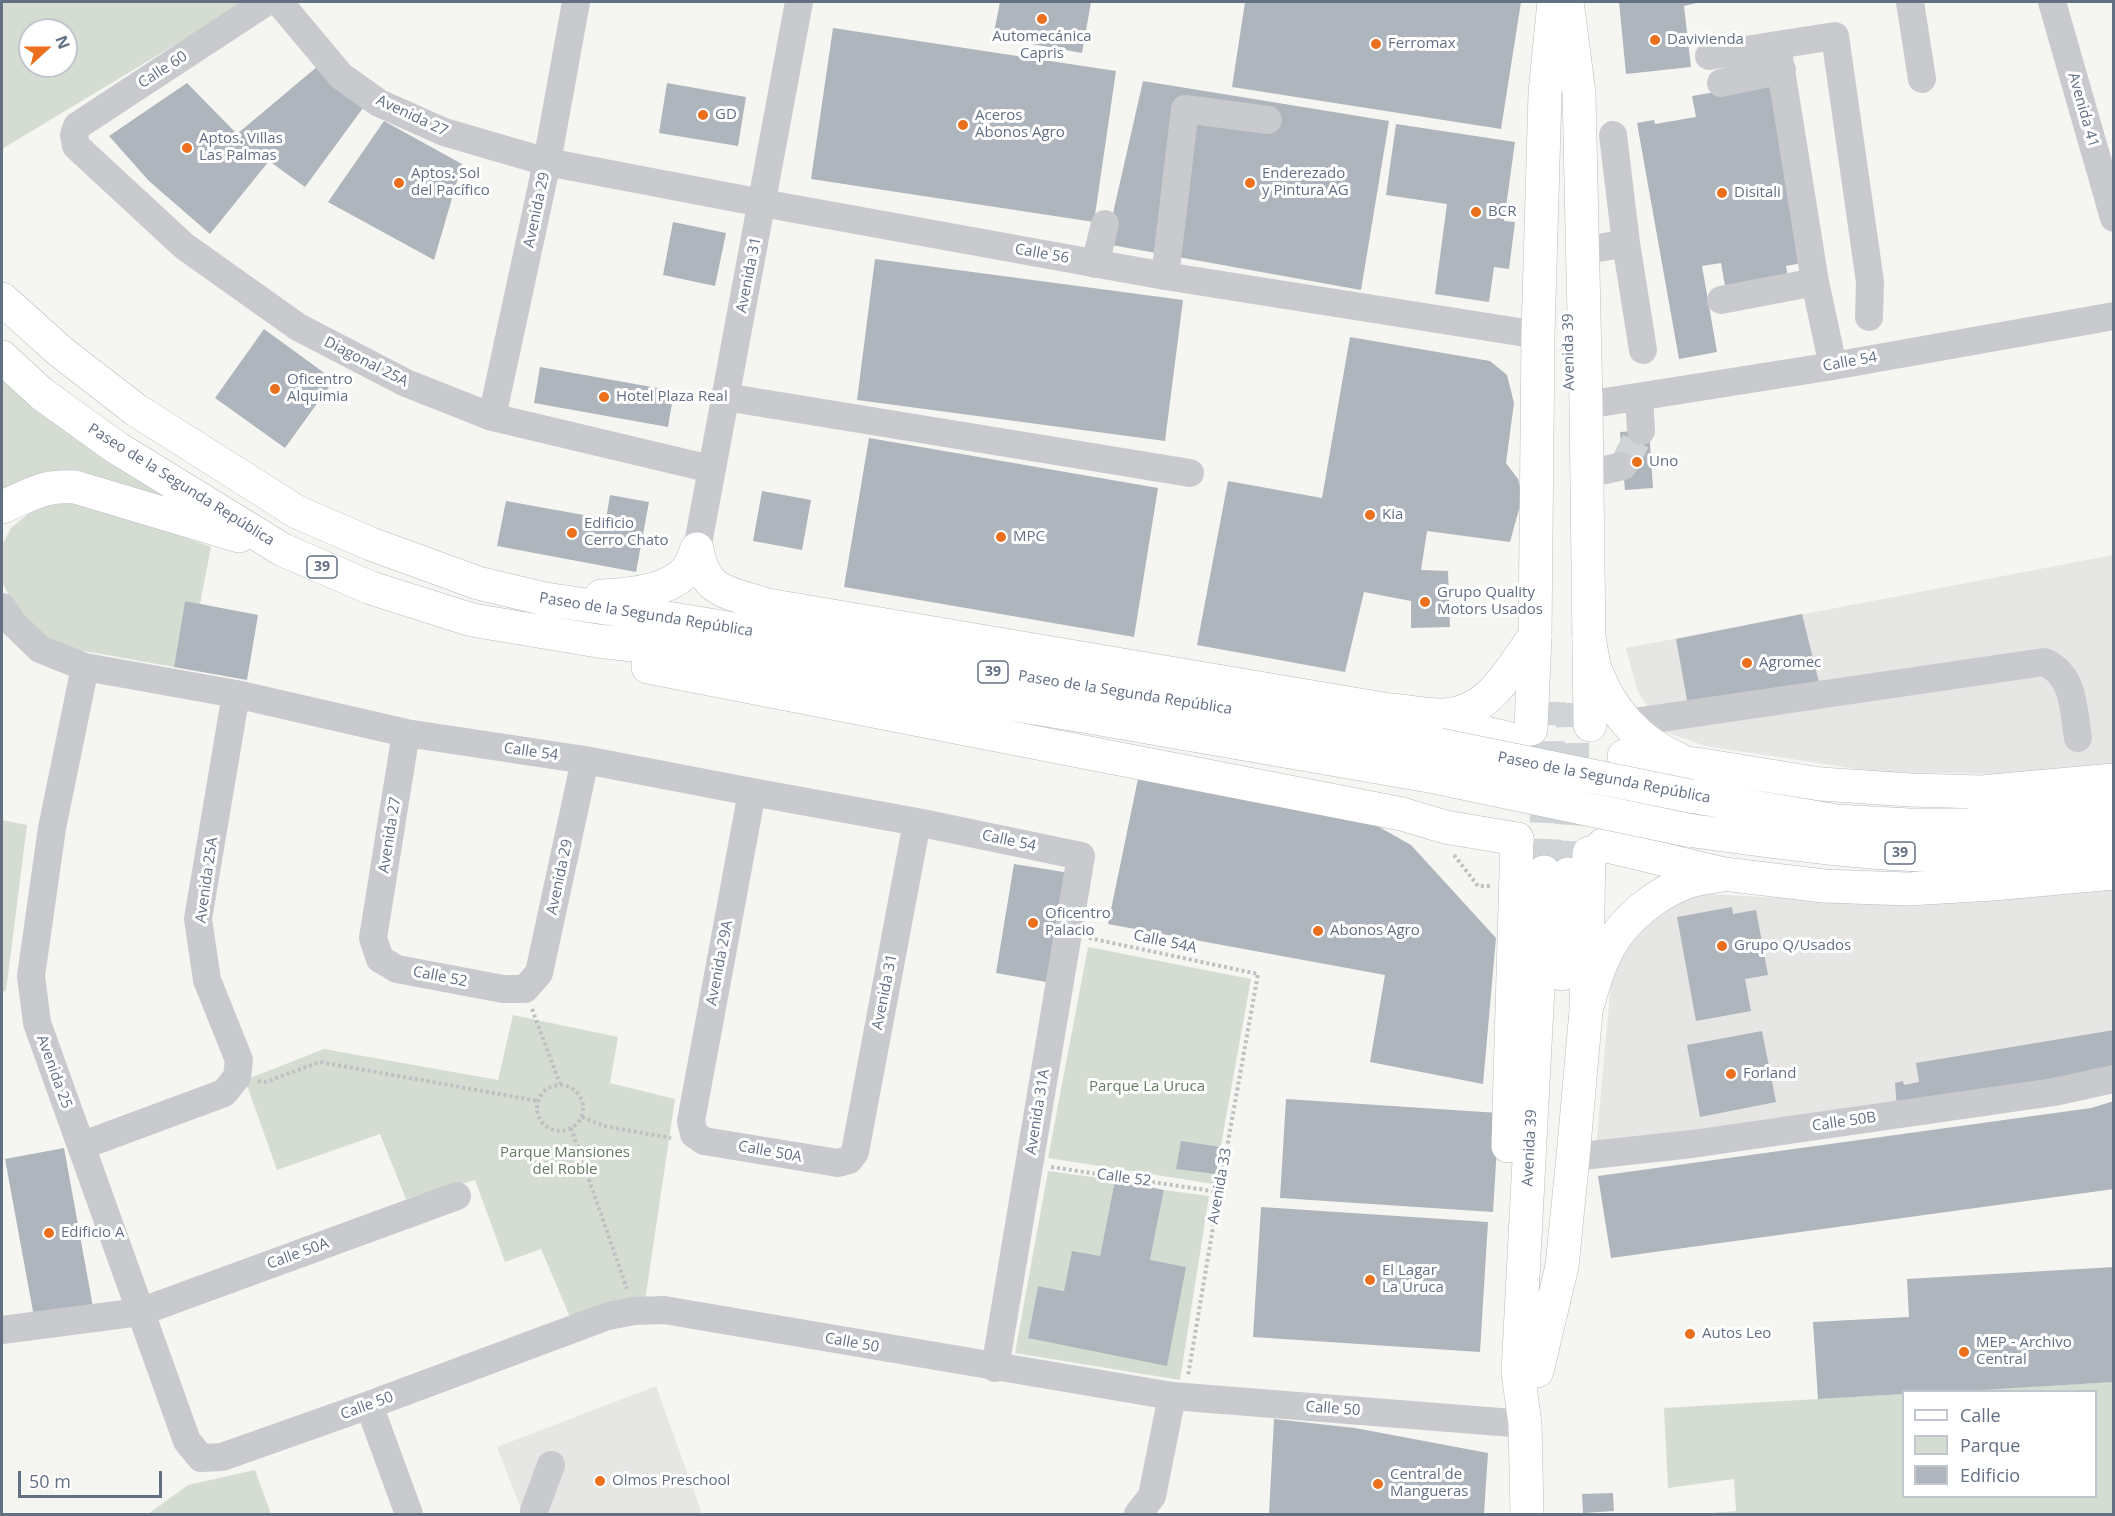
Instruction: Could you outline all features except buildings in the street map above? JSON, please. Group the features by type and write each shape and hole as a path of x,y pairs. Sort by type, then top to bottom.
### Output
{"main road":[{"path":"1523,734 1535,636 1538,335 1545,93 1554,2"},
{"name":"Avenida 39","path":"1554,2 1570,710"},
{"path":"1566,2 1579,93 1590,639 1595,670 1608,698 1627,723 1649,742 1674,757 1702,765"},
{"name":"Avenida 39","path":"1566,2 1570,710"},
{"name":"Paseo de la Segunda República","path":"2,299 61,352 136,410 297,512 371,544 478,583 545,599 612,609 1438,761 1687,830 1837,850 1928,855 1983,856 2114,844"},
{"name":"Paseo de la Segunda República","path":"2,357 42,394 117,448 283,550 371,588 472,620 598,641 695,652 1089,717 1689,795 1837,821 1909,825 1968,825 2114,813"},
{"path":"4,510 35,491 57,486 75,486 283,550"},
{"path":"697,549 705,577 713,587 766,605 1523,734"},
{"path":"545,599 623,595 661,587 687,571 697,549"},
{"path":"612,609 766,605"},
{"path":"472,620 603,658 1402,814 1445,827 1517,839"},
{"path":"1389,710 1443,715 1461,712 1487,699 1503,682 1535,636"},
{"path":"1590,639 1570,710 1570,720 1550,721 1523,734 1506,752 1497,774 1496,798 1502,819 1517,839 1533,850 1551,856 1570,857 1576,861 1724,874 1824,886 1908,889 2114,873"},
{"path":"1570,710 1615,743 1624,756 1631,775 1632,795 1628,814 1618,831 1576,861"},
{"path":"1624,756 1702,765 1820,784 1923,790 1981,792 2114,780"},
{"path":"1517,839 1504,1268 1528,1372"},
{"path":"1528,1372 1562,1266 1574,1157 1586,1011 1576,861"},
{"name":"Avenida 39","path":"1527,1515 1525,1424 1528,1372 1576,861"},
{"path":"1586,1011 1595,978 1610,946 1631,918 1658,897 1690,882 1724,874"}],"street":[{"name":"Calle 60","path":"76,146 74,135 77,126 266,2"},
{"name":"Avenida 27","path":"279,2 341,76 379,103 444,132 547,162"},
{"name":"Avenida 29","path":"492,417 547,162 576,2"},
{"name":"Avenida 31","path":"697,549 799,2"},
{"path":"1910,2 1922,79"},
{"name":"Avenida 41","path":"2052,2 2114,218"},
{"path":"1720,83 1835,36 1870,282 1869,317"},
{"path":"1709,56 1780,58"},
{"path":"1780,58 1815,282 1833,366"},
{"path":"1165,276 1185,109 1268,120"},
{"path":"1613,135 1626,243 1643,350"},
{"name":"Diagonal 25A","path":"76,146 184,246 298,327 406,383 492,417 711,469"},
{"name":"Calle 56","path":"547,162 1095,264 1538,335"},
{"path":"1095,264 1105,224"},
{"path":"1582,251 1626,243"},
{"path":"1721,300 1815,282"},
{"name":"Calle 54","path":"1586,405 1833,366 2114,316"},
{"path":"725,397 1190,473"},
{"path":"1639,397 1641,431"},
{"path":"1587,474 1623,466"},
{"name":"Calle 54","path":"2,607 13,624 40,648 85,667 236,694 406,733 585,760 917,822 1081,856"},
{"path":"1627,723 2044,662 2056,667 2069,685 2078,738"},
{"name":"Avenida 25","path":"85,667 52,828 31,976 37,1023 187,1441 201,1458"},
{"name":"Avenida 25A","path":"230,1085 239,1060 207,980 198,920 236,694"},
{"name":"Avenida 27","path":"373,938 406,733"},
{"name":"Avenida 29","path":"525,989 539,973 585,760"},
{"name":"Avenida 29A","path":"694,1134 691,1121 752,792"},
{"name":"Avenida 31","path":"849,1160 855,1152 917,822"},
{"name":"Avenida 31A","path":"995,1368 1081,856"},
{"name":"Calle 52","path":"373,938 380,959 397,969 503,988 525,989"},
{"name":"Calle 50B","path":"1574,1157 1692,1144 2054,1092 2114,1079"},
{"path":"81,1146 230,1085"},
{"name":"Calle 50A","path":"694,1134 704,1141 838,1164 849,1160"},
{"name":"Calle 50A","path":"2,1330 140,1312 457,1197"},
{"name":"Calle 50","path":"201,1458 222,1457 608,1316 634,1311 664,1310 995,1368 1179,1397 1525,1424"},
{"path":"1138,1515 1152,1496 1179,1397"},
{"path":"369,1405 409,1515"},
{"path":"531,1513 551,1465"}],"path":[{"path":"1453,854 1478,885 1516,888"},
{"name":"Calle 54A","path":"1068,933 1258,974"},
{"name":"Avenida 33","path":"1179,1397 1258,974"},
{"path":"525,989 560,1084"},
{"path":"230,1085 265,1082 320,1062 538,1101"},
{"path":"560,1084 574,1089 583,1102 582,1116 571,1128 558,1131 546,1126 538,1115 538,1101 546,1089 560,1084"},
{"path":"582,1116 604,1126 679,1140 694,1134"},
{"path":"571,1128 634,1311"},
{"name":"Calle 52","path":"1029,1164 1219,1192"}],"shaded area":[{"path":"2113,555 2113,768 2071,775 1878,772 1705,746 1663,731 1637,690 1626,648"},
{"path":"2113,887 2113,1072 1596,1146 1612,973 1643,923 1676,900 1710,894 1915,906"},
{"name":"Olmos Preschool","path":"656,1386 702,1514 523,1514 497,1447"}],"green space":[{"path":"2,2 246,2 2,149"},
{"path":"2,364 194,516 132,495 2,496"},
{"path":"56,500 83,500 211,547 200,604 185,601 174,667 73,649 49,639 11,601 2,581 2,545 11,528 34,509"},
{"path":"2,820 27,825 6,991 2,992"},
{"name":"Parque La Uruca","path":"1088,947 1251,979 1214,1184 1048,1158"},
{"name":"Parque Mansiones del Roble","path":"513,1015 618,1037 610,1083 675,1099 645,1301 570,1317 541,1249 505,1262 475,1180 406,1199 380,1134 277,1170 245,1080 324,1049 498,1080"},
{"path":"1048,1171 1115,1180 1100,1256 1064,1291 1038,1286 1028,1338 1150,1260 1164,1190 1209,1196 1180,1380 1015,1353"},
{"path":"2113,1382 2113,1514 1698,1514 1736,1511 1734,1479 1668,1488 1664,1408 1902,1394 1902,1498 2097,1498 2097,1390 1966,1390"},
{"path":"255,1470 271,1514 148,1514 188,1485"}],"tunnel":[{"path":"1623,466 1641,431"},
{"path":"1544,872 1549,702"},
{"path":"1568,874 1573,789 1572,703"}],"place":[{"name":"Automecánica Capris","path":"1042,19"},
{"name":"Davivienda","path":"1655,40"},
{"name":"Ferromax","path":"1376,44"},
{"name":"GD","path":"703,115"},
{"name":"Aceros Abonos Agro","path":"963,125"},
{"name":"Aptos. Villas Las Palmas","path":"187,148"},
{"name":"Aptos. Sol del Pacífico","path":"399,183"},
{"name":"Enderezado y Pintura AG","path":"1250,183"},
{"name":"Disitali","path":"1722,193"},
{"name":"BCR","path":"1476,212"},
{"name":"Oficentro Alquimia","path":"275,389"},
{"name":"Hotel Plaza Real","path":"604,397"},
{"name":"Uno","path":"1637,462"},
{"name":"Kia","path":"1370,515"},
{"name":"Edificio Cerro Chato","path":"572,533"},
{"name":"MPC","path":"1001,537"},
{"name":"Grupo Quality Motors Usados","path":"1425,602"},
{"name":"Agromec","path":"1747,663"},
{"name":"Oficentro Palacio","path":"1033,923"},
{"name":"Abonos Agro","path":"1318,931"},
{"name":"Grupo Q/Usados","path":"1722,946"},
{"name":"Forland","path":"1731,1074"},
{"name":"Edificio A","path":"49,1233"},
{"name":"El Lagar La Uruca","path":"1370,1280"},
{"name":"Autos Leo","path":"1690,1334"},
{"name":"MEP - Archivo Central","path":"1964,1352"},
{"name":"Olmos Preschool","path":"600,1481"},
{"name":"Central de Mangueras","path":"1378,1484"}]}
